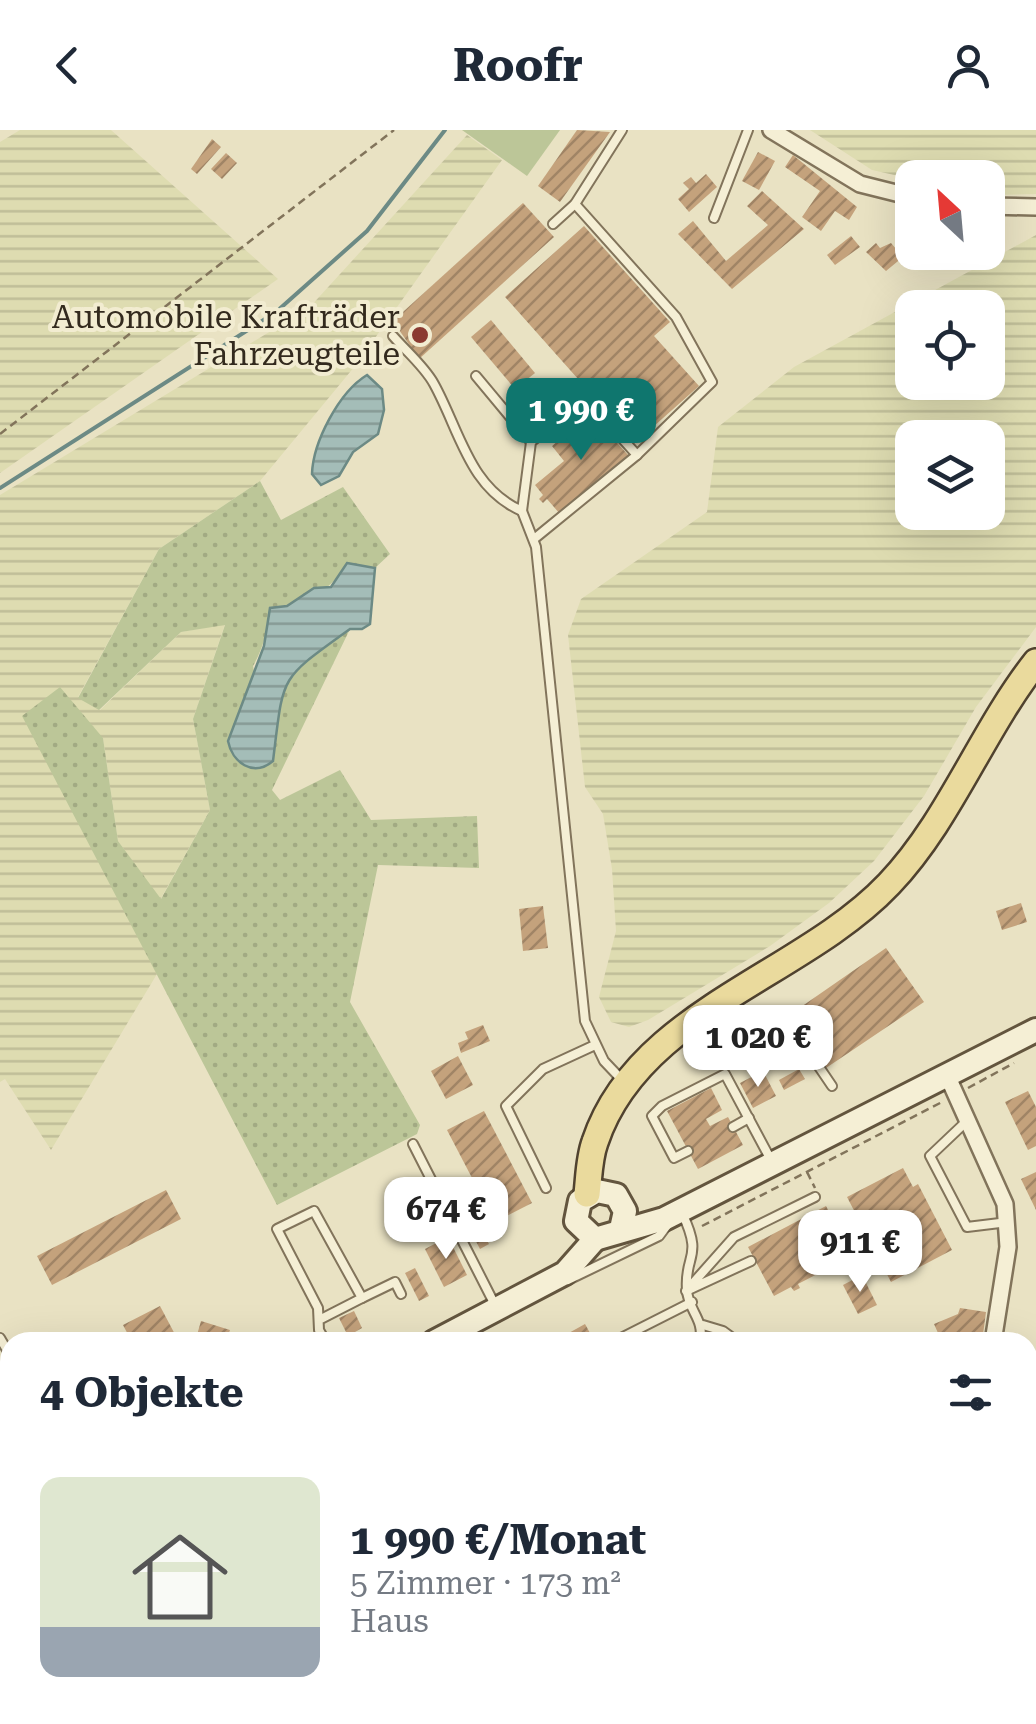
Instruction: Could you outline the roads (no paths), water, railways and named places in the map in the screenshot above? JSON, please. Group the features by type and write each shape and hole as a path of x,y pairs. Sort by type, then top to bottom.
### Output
{"main road":[{"path":"588,1235 576,1210 597,1193 604,1166 608,1116 626,1084 692,1024 831,936 889,884 922,844 1036,662"},
{"path":"623,1220 654,1222 772,1162 952,1085 1036,1030"},
{"path":"588,1235 610,1238 623,1220 620,1199 597,1193"},
{"path":"453,1332 544,1285 588,1235"}],"street":[{"path":"771,130 860,184 895,193"},
{"path":"1005,206 1036,207"},
{"path":"952,1085 1000,1187 1008,1222 1007,1258 994,1332"}],"lane":[{"path":"553,224 576,204 622,130"},
{"path":"714,218 748,130"},
{"path":"534,539 637,454 712,382 676,318 576,204"},
{"path":"393,336 432,380 481,482 502,502 522,511"},
{"path":"476,376 531,442"},
{"path":"626,1084 596,1045 585,1021 534,539 522,511 531,442 578,404 590,402 637,454"},
{"path":"794,1030 832,1086"},
{"path":"546,1188 506,1106 543,1068 596,1045"},
{"path":"688,1150 674,1158 652,1116 662,1106 724,1074 772,1162"},
{"path":"734,1126 748,1118"},
{"path":"969,1119 930,1156 967,1227 1008,1222"},
{"path":"412,1144 498,1309"},
{"path":"686,1292 734,1237 816,1196"},
{"path":"544,1285 577,1278 659,1236 680,1209 695,1252 686,1292 703,1325 702,1332"},
{"path":"323,1332 318,1308 277,1230 314,1211 362,1298"},
{"path":"686,1292 751,1261"},
{"path":"319,1320 395,1282 401,1294"},
{"path":"633,1332 692,1302"},
{"path":"703,1325 725,1332"}],"water":[{"path":"367,375 382,389 384,410 378,434 353,452 339,476 321,485 312,474 322,433 347,393"},
{"path":"347,563 375,568 370,624 350,629 297,670 283,694 273,761 251,768 239,761 228,741 264,646 270,608 287,606 314,588 331,587"}],"waterway":[{"path":"0,488 276,312 367,231 445,130"}],"place":[{"name":"Automobile Krafträder Fahrzeugteile","path":"420,335"}]}
